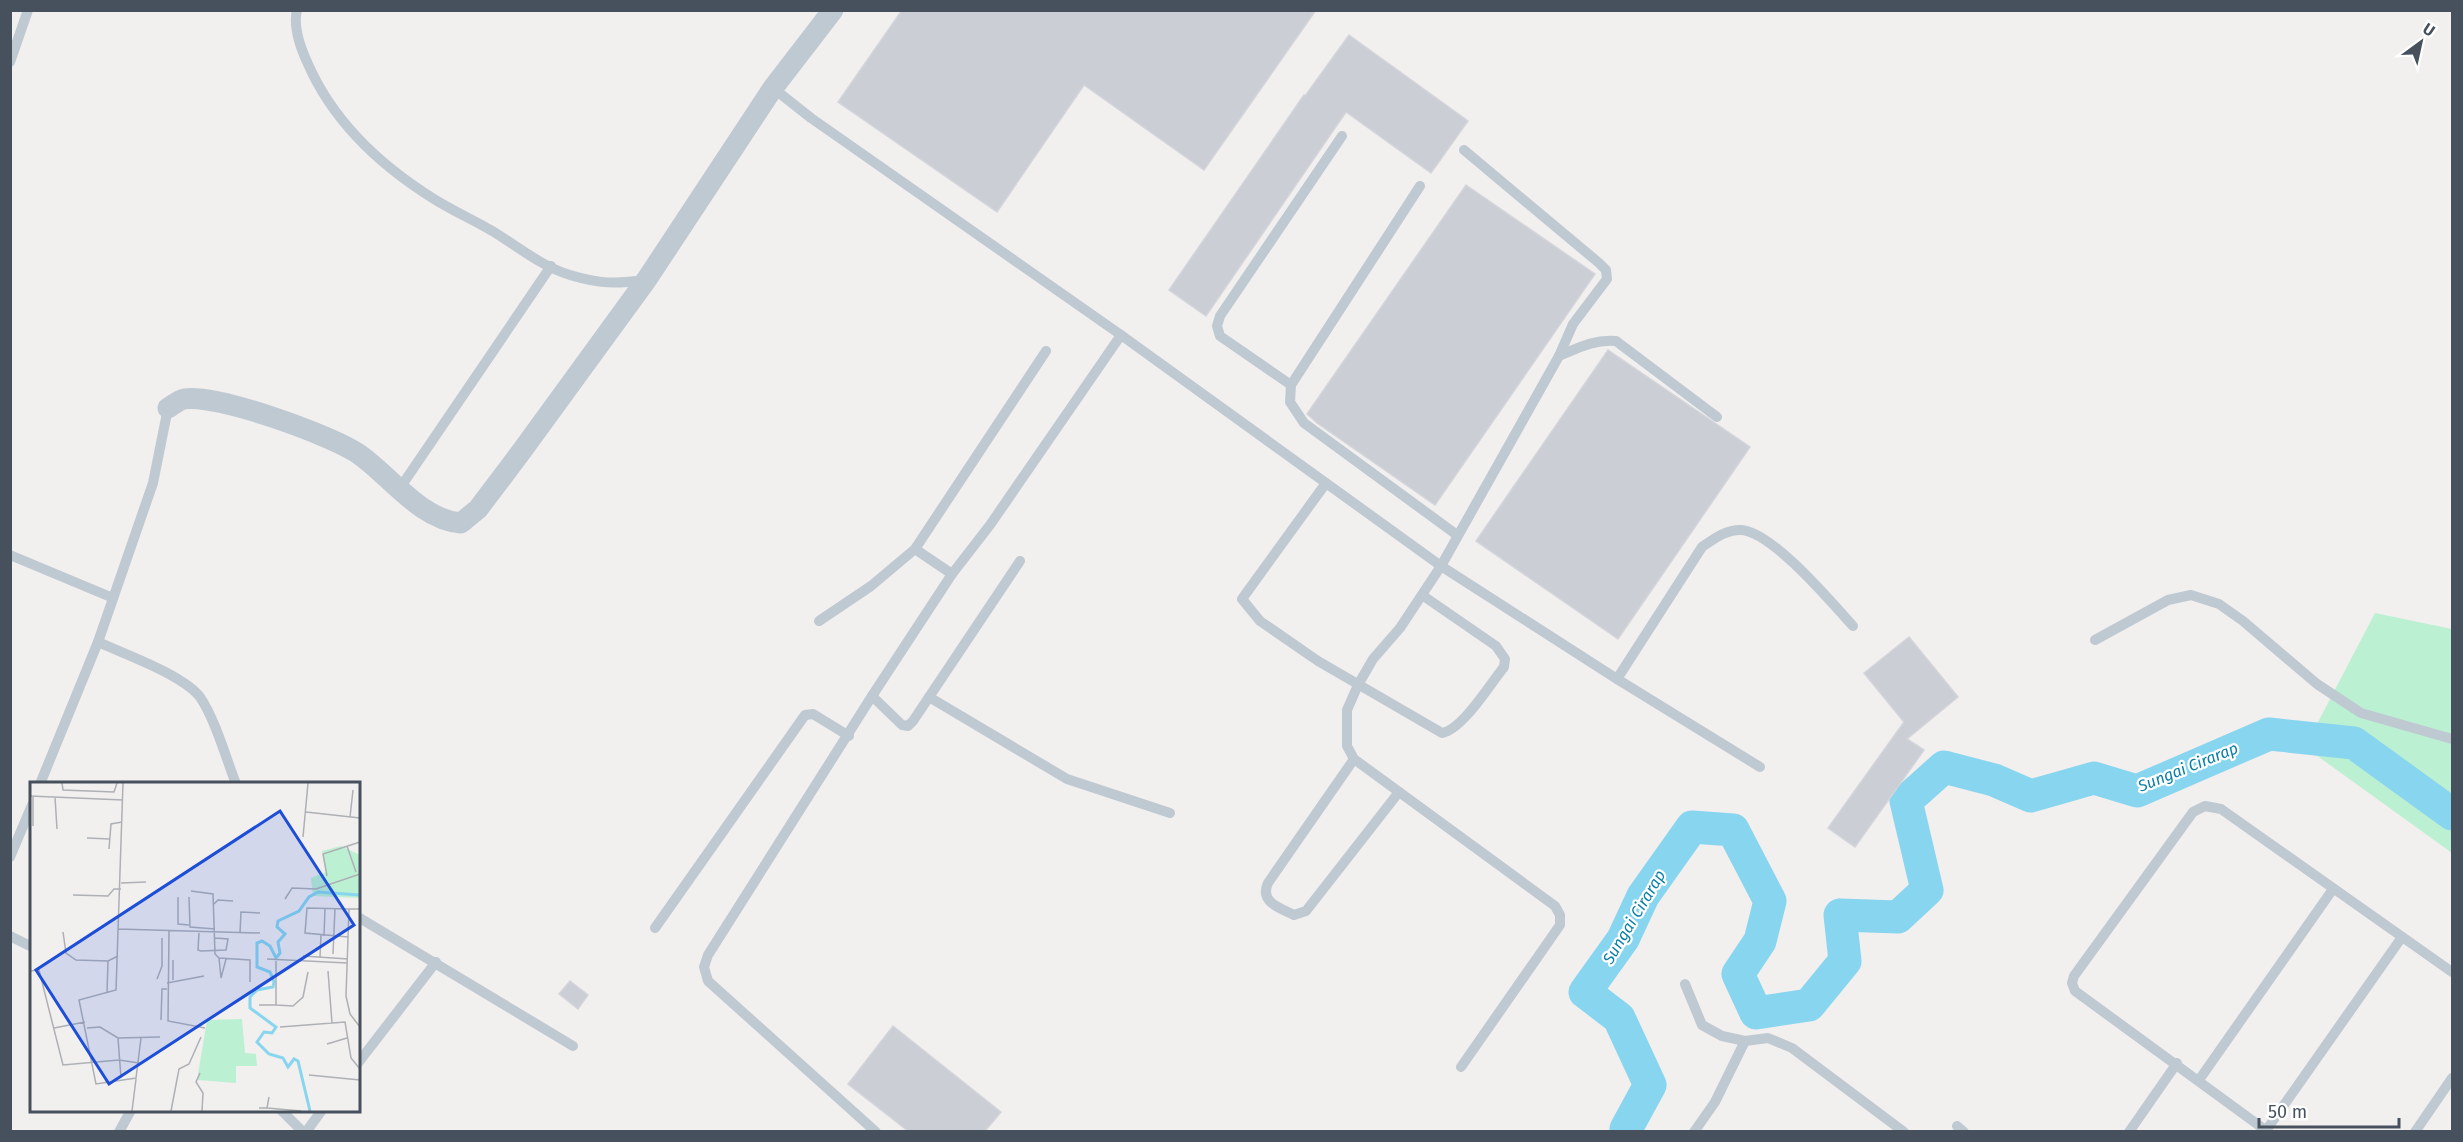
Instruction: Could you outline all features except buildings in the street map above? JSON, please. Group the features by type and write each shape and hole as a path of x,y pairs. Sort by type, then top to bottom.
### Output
{"street":[{"path":"168,408 183,399 209,399 249,410 329,438 359,455 433,514 448,522 461,523 478,508 521,452 646,279 772,88 832,10"}],"lane":[{"path":"10,62 28,10"},
{"path":"297,10 295,16 302,51 316,81 333,110 389,167 433,198 568,274 612,285 646,279"},
{"path":"772,88 810,118 1121,335 1441,566 1760,767"},
{"path":"1291,385 1220,336 1217,326 1220,316 1342,136"},
{"path":"1461,1067 1560,925 1560,915 1555,906 1354,759 1347,746 1347,710 1373,659 1400,628 1441,566 1559,356 1573,324 1607,279 1606,270 1464,150"},
{"path":"1420,186 1291,385 1290,402 1304,423 1457,536"},
{"path":"400,488 551,266"},
{"path":"876,1131 708,981 704,967 708,955 952,574 990,525 1121,335"},
{"path":"1559,356 1589,343 1604,340 1616,341 1717,417"},
{"path":"819,621 871,586 915,549 1046,351"},
{"path":"40,782 98,642 153,483 168,408"},
{"path":"1326,483 1242,599 1260,621 1358,685 1442,733 1449,732 1462,720 1504,667 1505,659 1496,646 1422,595"},
{"path":"1617,679 1702,548 1721,534 1742,530 1762,539 1796,564 1853,626"},
{"path":"915,549 952,574"},
{"path":"10,555 113,598"},
{"path":"872,696 902,726 908,726 1020,561"},
{"path":"2096,640 2168,600 2191,595 2219,604 2243,621 2317,684 2361,713 2452,739"},
{"path":"98,642 184,682 198,696 208,710 236,782"},
{"path":"929,697 1067,779 1170,813"},
{"path":"655,928 804,715 813,714 849,735"},
{"path":"1354,759 1268,883 1264,891 1265,895 1275,906 1294,915 1306,911 1399,792"},
{"path":"2402,937 2266,1131 2075,991 2072,983 2073,976 2193,812 2205,806 2221,809 2452,972"},
{"path":"10,857 30,811"},
{"path":"2199,1080 2333,889"},
{"path":"360,918 573,1046"},
{"path":"10,936 30,945"},
{"path":"360,1060 436,962"},
{"path":"1685,984 1702,1025 1722,1036 1745,1041 1768,1038 1792,1047 1904,1131"},
{"path":"1695,1131 1715,1102 1745,1041"},
{"path":"2129,1131 2177,1064"},
{"path":"2415,1131 2452,1078"},
{"path":"119,1131 129,1112"},
{"path":"283,1112 304,1131 320,1112"}],"green space":[{"path":"2375,613 2452,629 2452,853 2305,747"}],"waterway":[{"name":"Sungai Cirarap","path":"1627,1132 1626,1129 1650,1085 1619,1018 1585,992 1623,939 1643,896 1692,827 1733,830 1770,901 1760,941 1738,974 1756,1013 1809,1005 1845,961 1840,915 1898,917 1927,890 1906,801 1944,767 1994,780 2031,796 2094,778 2137,791 2269,734 2354,743 2452,814"}]}
